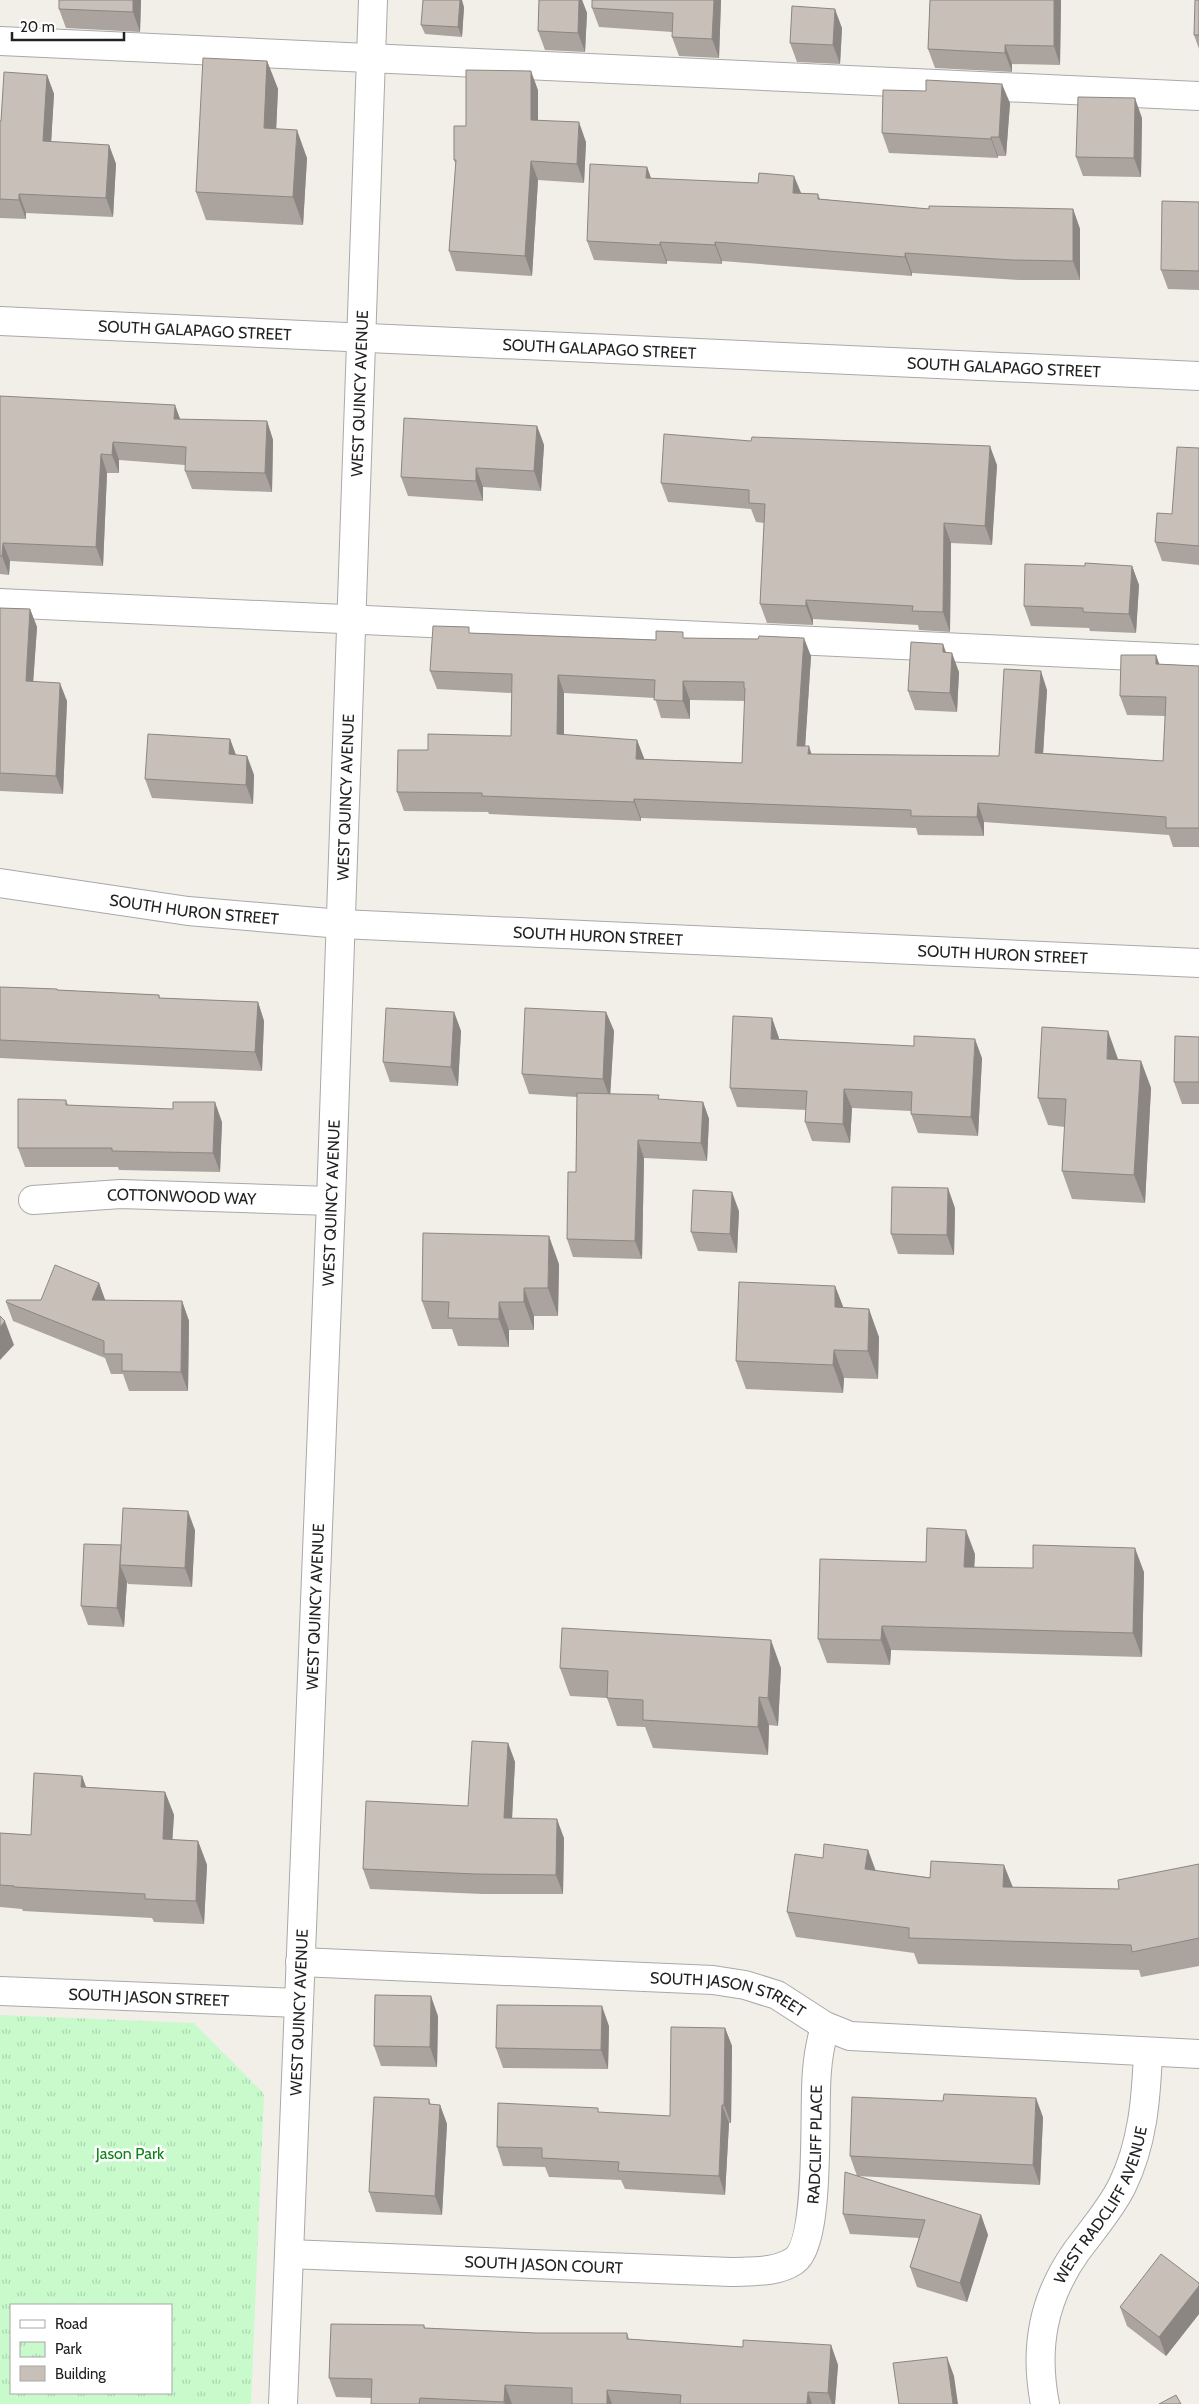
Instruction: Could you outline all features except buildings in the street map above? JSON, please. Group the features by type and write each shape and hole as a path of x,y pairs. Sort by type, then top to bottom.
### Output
{"street":[{"name":"WEST QUINCY AVENUE","path":"283,2404 331,1201 373,0"},
{"path":"0,41 1199,96"},
{"name":"SOUTH GALAPAGO STREET","path":"0,321 1199,376"},
{"path":"0,603 1199,659"},
{"name":"SOUTH HURON STREET","path":"0,884 188,911 341,924 1199,963"},
{"name":"COTTONWOOD WAY","path":"33,1200 121,1194 331,1201"},
{"name":"SOUTH JASON STREET","path":"300,1962 713,1980 745,1985 777,1995 825,2026 850,2036 1148,2053"},
{"name":"SOUTH JASON STREET","path":"0,1991 298,2003"},
{"name":"RADCLIFF PLACE","path":"796,2260 804,2249 812,2207 817,2072 825,2026"},
{"path":"1148,2053 1199,2054"},
{"name":"WEST RADCLIFF AVENUE","path":"1045,2404 1040,2378 1040,2356 1043,2328 1050,2298 1076,2253 1099,2223 1121,2187 1130,2167 1141,2134 1146,2108 1148,2053"},
{"name":"SOUTH JASON COURT","path":"289,2254 732,2272 778,2269 796,2260"}],"green space":[{"name":"Jason Park","path":"0,2015 194,2023 264,2094 251,2404 0,2404"}]}
